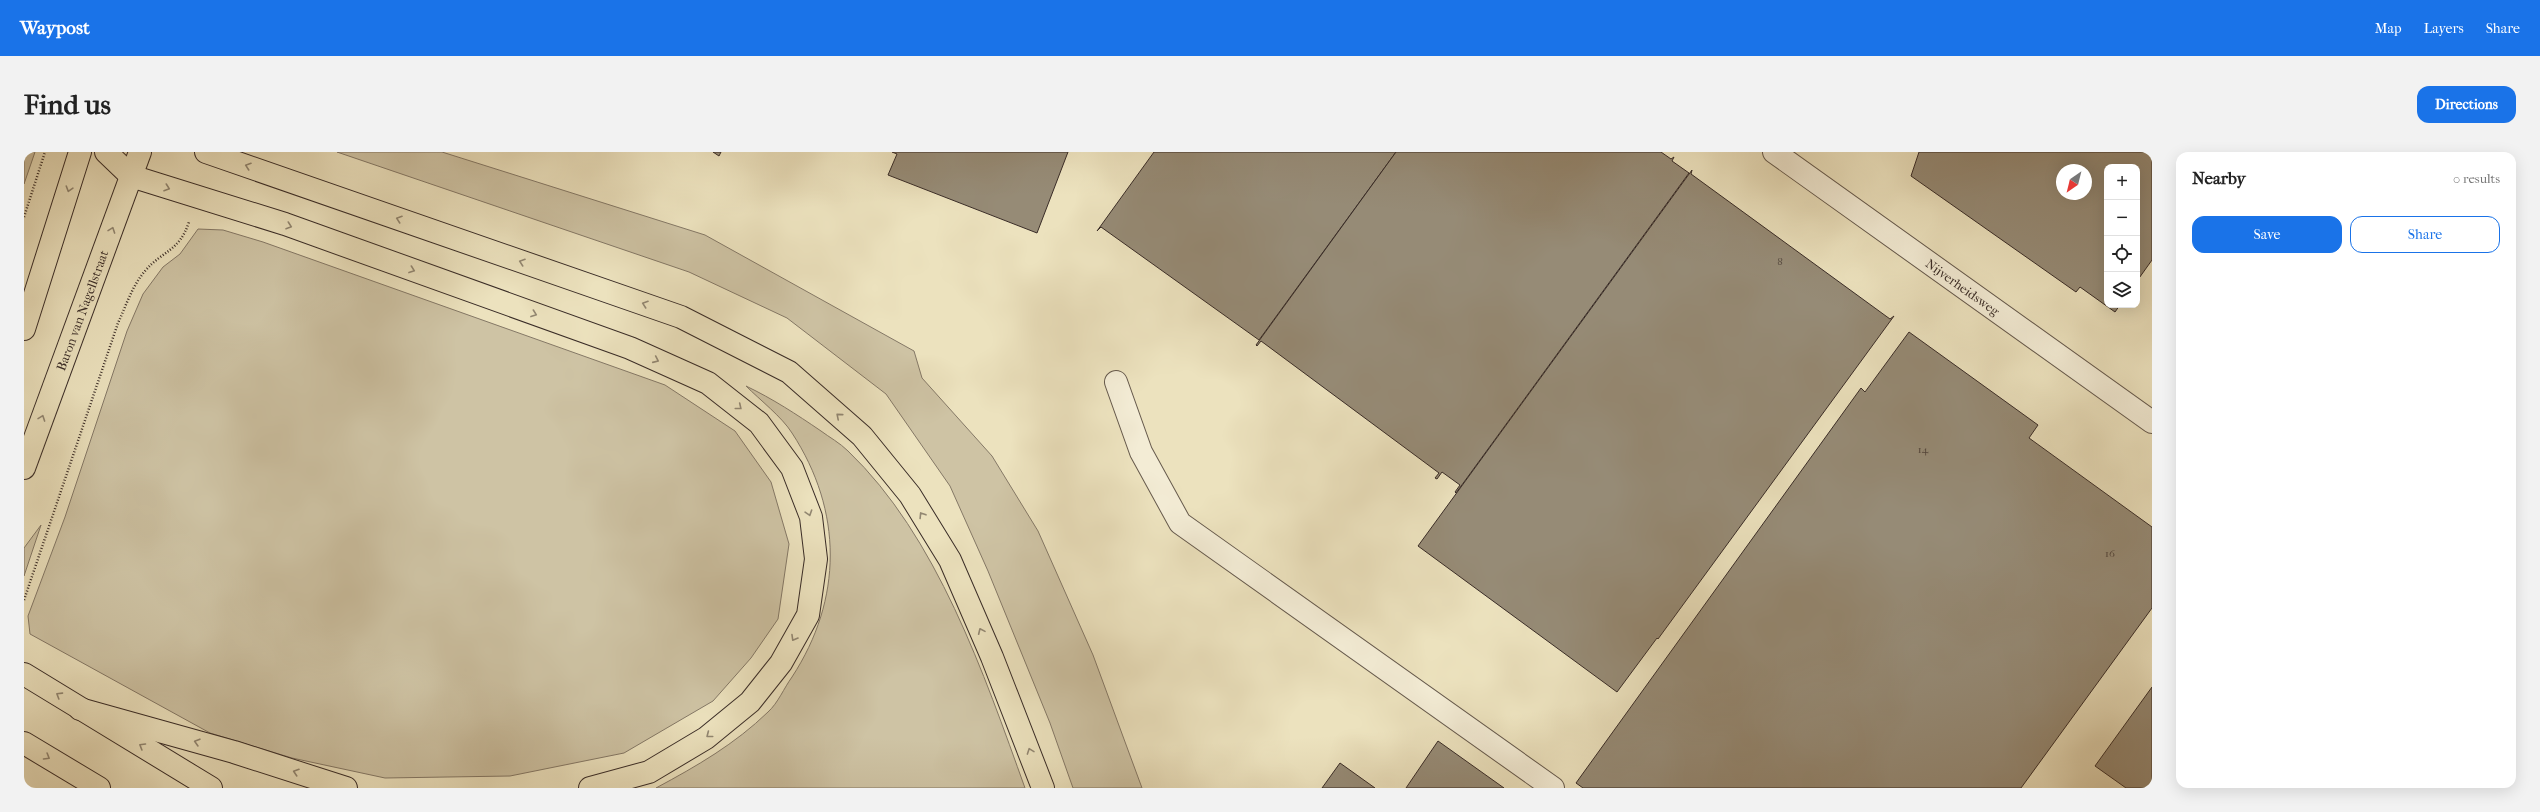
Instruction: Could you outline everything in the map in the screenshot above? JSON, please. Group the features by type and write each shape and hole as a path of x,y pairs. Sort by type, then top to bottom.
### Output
{"main road":[{"path":"24,329 80,152"},
{"path":"106,152 132,176 197,198 285,224 630,348 708,383 758,423 792,468 811,517 816,559 808,615 781,663 750,702 706,738 648,772 590,788"},
{"name":"Baron van Nagellstraat","path":"24,468 140,152"},
{"path":"206,152 682,317 789,372 862,436 910,495 950,560 992,657 1043,788"},
{"path":"31,678 211,788"},
{"path":"80,709 234,752 346,788"},
{"path":"24,743 99,788"},
{"path":"69,770 89,788"}],"street":[{"name":"Nijverheidsweg","path":"1774,152 2152,422"},
{"path":"1116,382 1141,452 1180,523 1553,788"}],"path":[{"path":"24,217 45,152"},
{"path":"24,600 118,323 132,292 144,272 180,242 197,198"}],"shaded area":[{"path":"24,152 35,152 24,184"},
{"path":"337,152 442,152 705,235 914,351 922,378 992,456 1038,531 1093,655 1142,788 1073,788 1050,723 988,571 950,486 886,394 787,318 689,272"},
{"path":"198,229 223,230 263,242 665,385 735,431 771,482 789,544 778,619 751,658 713,701 624,753 510,776 385,778 292,758 210,733 30,634 28,616 65,517 127,331 143,294 163,267 180,254"},
{"path":"746,386 766,396 845,448 879,485 907,523 932,565 954,609 993,699 1025,788 656,788 701,763 729,744 755,724 772,708 809,647 821,617 828,586 830,555 828,524 821,493 809,463 788,427"},
{"path":"41,525 24,576 24,548"}],"building":[{"path":"713,152 721,152 719,156"},
{"path":"892,152 1068,152 1037,233 888,175 897,154"},
{"path":"1154,152 1396,152 1259,340 1101,227 1097,231"},
{"path":"1396,152 1661,152 1671,159 1674,157 1672,161 1689,173 1456,493 1455,492 1460,485 1442,472 1437,479 1435,478 1439,473 1261,341 1257,346 1256,345"},
{"path":"1919,152 2152,152 2152,260 2140,277 2140,164 2104,164 2104,304 2080,287 2076,292 1911,176"},
{"path":"1692,170 1691,174 1890,319 1894,316 1658,639 1657,638 1617,692 1418,546"},
{"path":"2109,308 2118,308 2115,312"},
{"path":"1909,332 2038,425 2029,438 2152,527 2152,608 2021,788 1583,788 1576,783 1861,388 1865,392"},
{"path":"2152,687 2152,788 2126,788 2095,766"},
{"path":"1438,741 1504,788 1406,788"},
{"path":"1340,763 1375,788 1322,788"}]}
